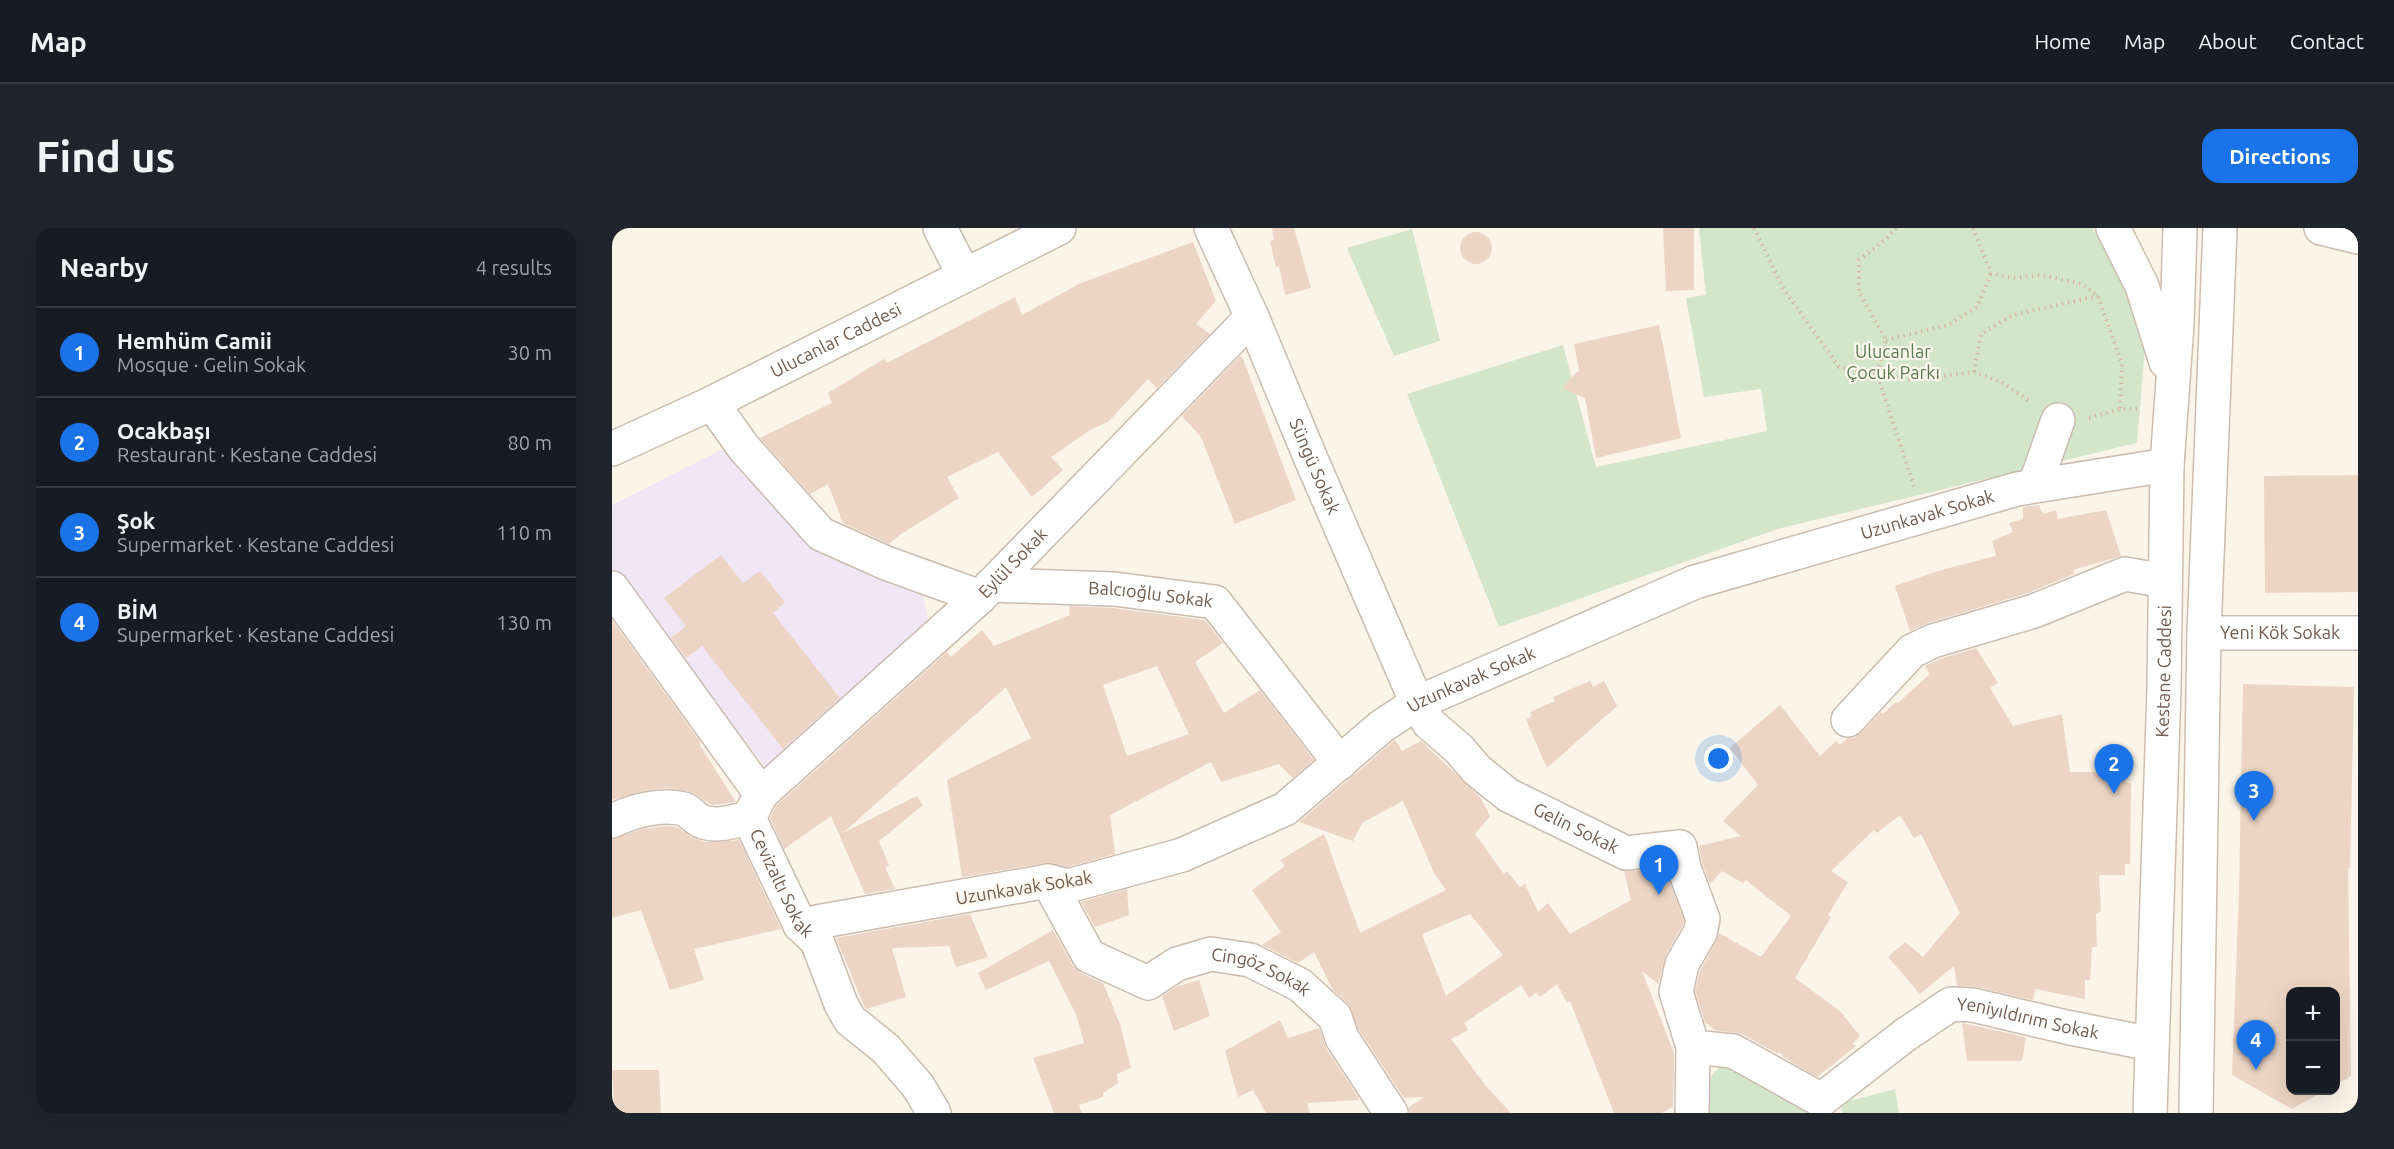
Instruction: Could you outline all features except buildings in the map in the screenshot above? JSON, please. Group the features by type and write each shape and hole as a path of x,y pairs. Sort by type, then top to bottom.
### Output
{"street":[{"path":"940,228 964,276"},
{"name":"Ulucanlar Caddesi","path":"612,449 712,403 1059,228"},
{"name":"Süngü Sokak","path":"1211,228 1252,317 1417,703"},
{"path":"2113,228 2142,286 2171,399"},
{"name":"Kestane Caddesi","path":"2150,1113 2167,465 2180,228"},
{"path":"2196,1113 2204,633 2220,228"},
{"path":"2321,228 2358,237"},
{"name":"Eylül Sokak","path":"755,806 986,591 1252,317"},
{"name":"Balcıoğlu Sokak","path":"712,403 744,447 821,534 886,563 986,591 1114,589 1215,602 1340,764"},
{"path":"2035,485 2058,420"},
{"name":"Uzunkavak Sokak","path":"800,925 1048,881 1068,886 1182,855 1285,809 1382,726 1417,703 1695,582 2035,485 2167,465"},
{"path":"1848,720 1912,651 1933,641 2034,611 2125,574 2165,581"},
{"name":"Cevizaltı Sokak","path":"612,588 755,806 800,925 817,941 841,1004 850,1020 886,1049 918,1086 934,1113"},
{"name":"Yeni Kök Sokak","path":"2204,633 2358,633"},
{"name":"Gelin Sokak","path":"1417,703 1430,723 1459,749 1477,771 1508,795 1626,853 1680,847 1683,868 1703,919 1700,933 1682,964 1676,992 1694,1047 1692,1113"},
{"path":"612,821 623,815 667,806 687,810 702,822 722,824 755,806"},
{"name":"Cingöz Sokak","path":"1048,881 1089,956 1148,982 1177,964 1211,954 1250,960 1300,985 1335,1017 1342,1038 1391,1113"},
{"name":"Yeniyıldırım Sokak","path":"1694,1047 1733,1051 1821,1100 1905,1035 1951,1004 1972,1005 2066,1028 2152,1044"}],"path":[{"path":"1754,228 1783,288 1839,368 1910,380 1974,372 2002,383 2058,420 2074,423 2120,409 2140,409 2171,399"},
{"path":"1896,228 1859,260 1859,292 1873,321 1886,340 1877,375 1924,515"},
{"path":"1886,340 1948,325 1977,307 1991,273 1973,228"},
{"path":"1991,273 2011,278 2042,275 2082,284 2098,296 2122,364 2120,409"},
{"path":"1974,372 1981,334 2013,315 2098,296"}],"shaded area":[{"path":"729,446 826,552 923,596 929,624 767,769 612,571 612,505"}],"green space":[{"name":"Ulucanlar Çocuk Parkı","path":"1699,228 2093,228 2114,261 2133,303 2145,347 2137,443 1781,528 1499,627 1407,394 1563,345 1596,467 1767,431 1761,389 1704,397 1686,298 1706,295"},
{"path":"1412,229 1440,341 1394,356 1347,248"},
{"path":"1727,1062 1806,1104 1806,1113 1703,1113 1708,1084 1715,1072"},
{"path":"1895,1089 1899,1113 1842,1113 1841,1103"}],"place":[{"name":"Ocakbaşı","path":"2114,794"},
{"name":"Şok","path":"2254,821"},
{"name":"Hemhüm Camii","path":"1659,895"},
{"name":"BİM","path":"2256,1070"}]}
